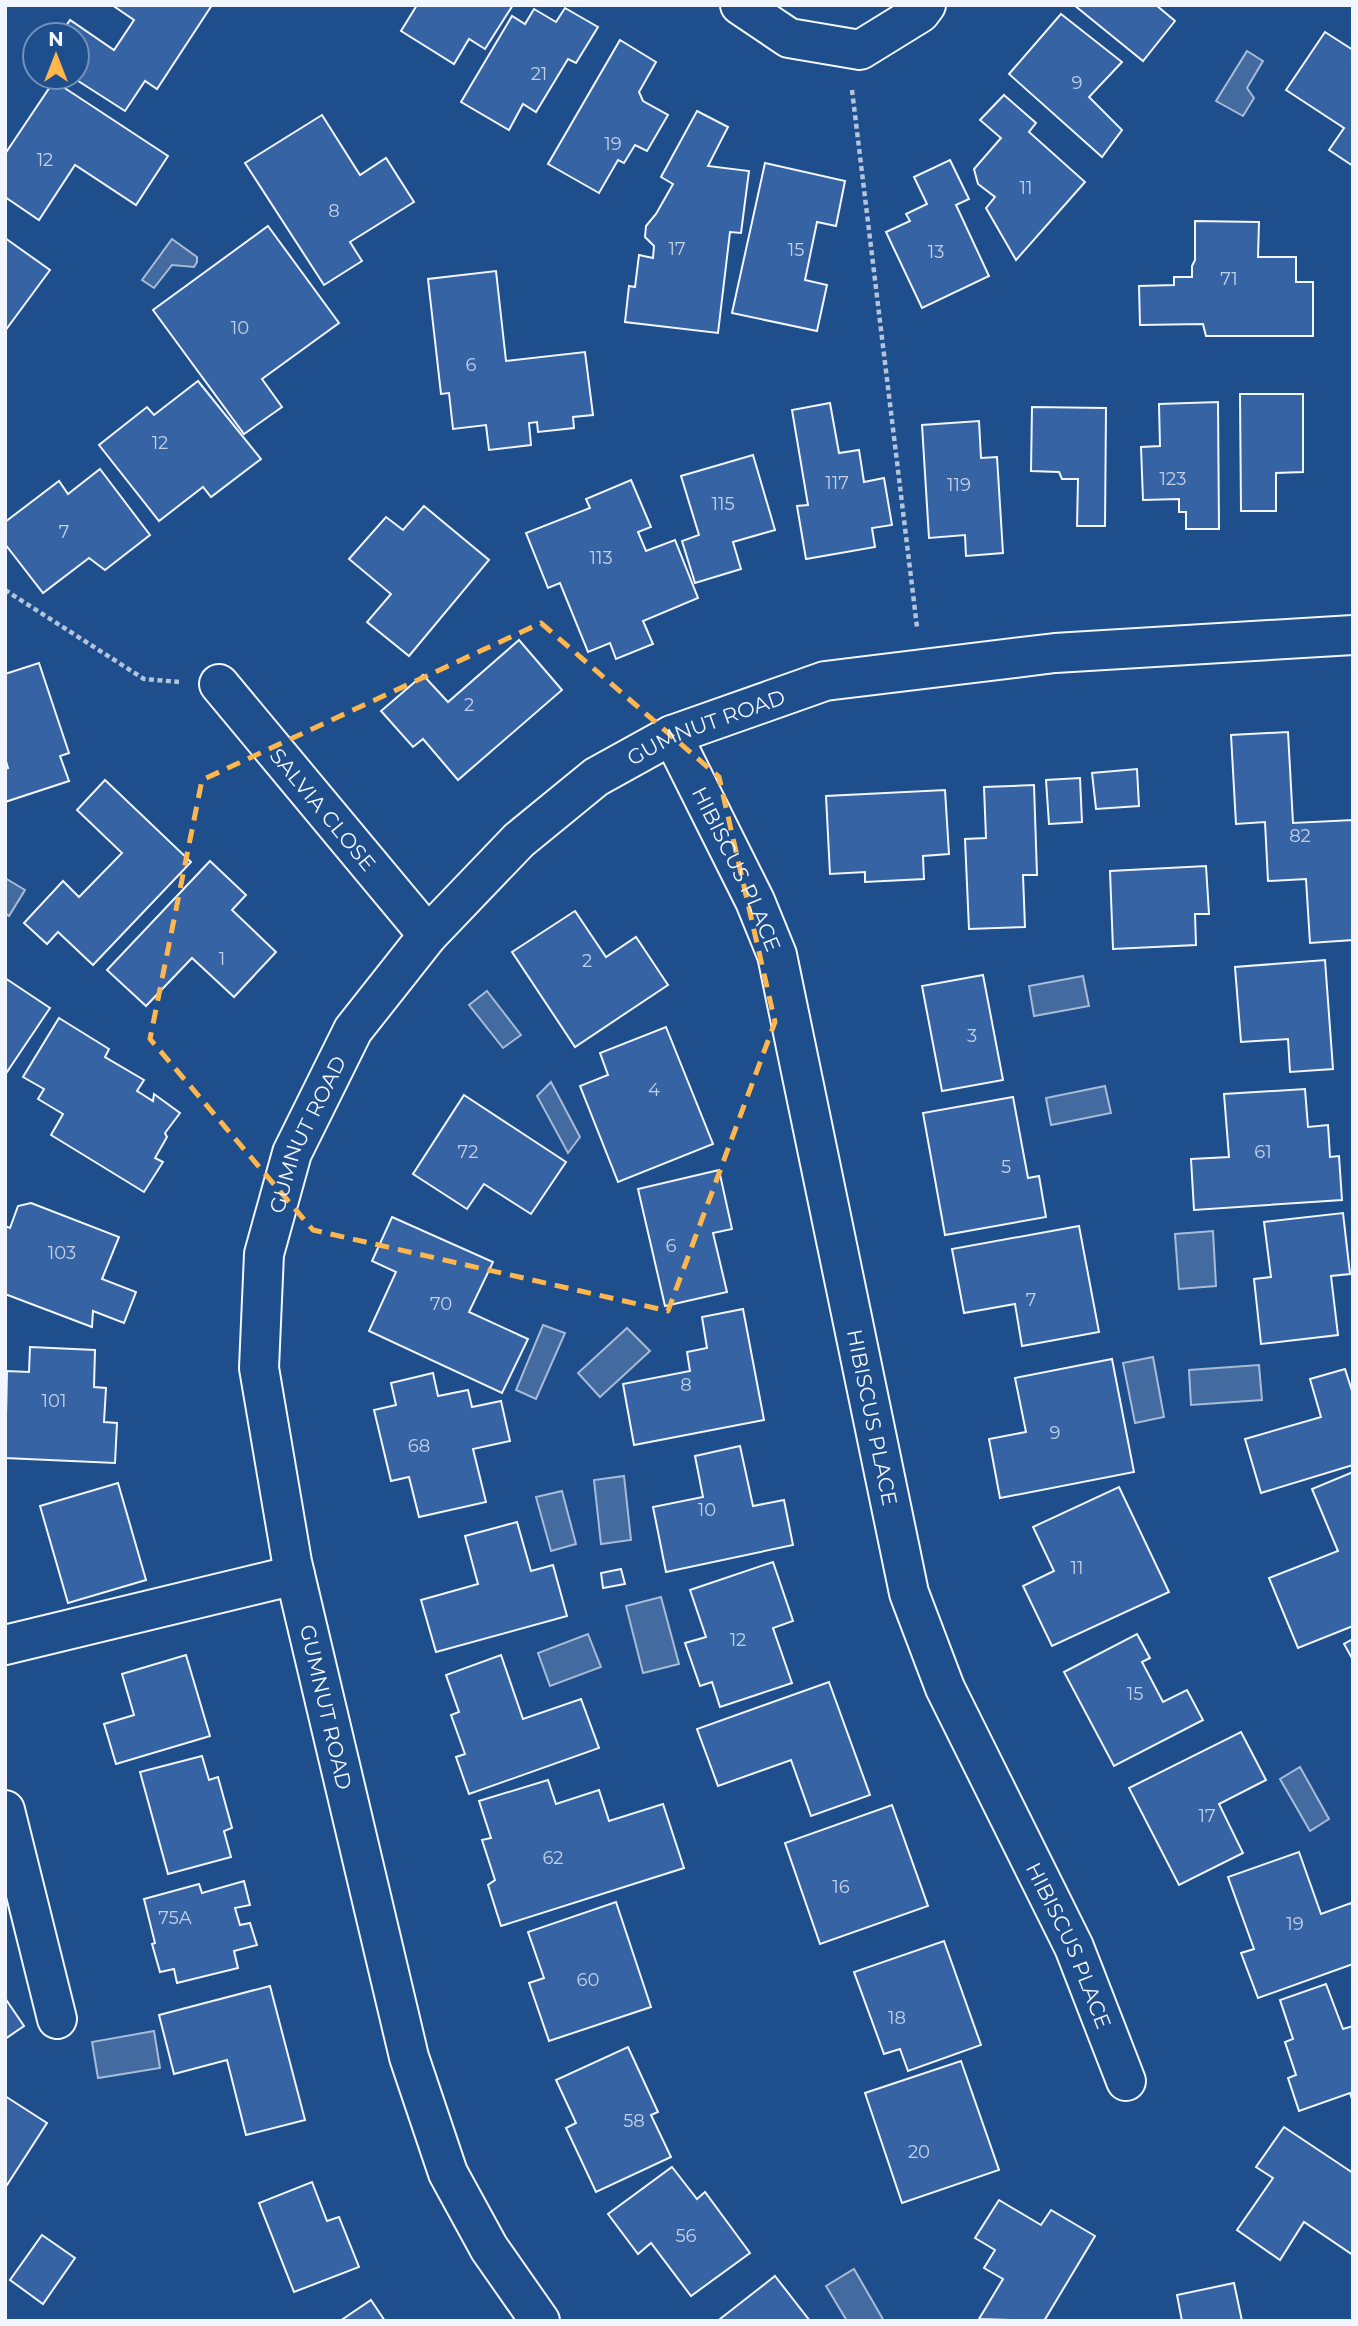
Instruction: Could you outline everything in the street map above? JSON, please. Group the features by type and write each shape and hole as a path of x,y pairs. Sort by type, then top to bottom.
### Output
{"street":[{"path":"740,5 789,38 860,50 920,13 926,5"},
{"name":"GUMNUT ROAD","path":"540,2321 489,2248 447,2174 409,2057 295,1574 259,1368 264,1254 292,1153 353,1030 428,935 519,840 596,777 672,735 825,681 1055,653 1353,635"},
{"name":"SALVIA CLOSE","path":"219,684 428,935"},
{"name":"HIBISCUS PLACE","path":"672,735 755,901 777,956 909,1593 946,1688 1074,1947 1126,2081"},
{"path":"5,1645 295,1574"},
{"path":"5,1810 57,2019"}],"path":[{"path":"847,48 922,670"},
{"path":"5,590 144,679 219,684"}],"highlighted area":[{"path":"541,623 719,777 775,1022 668,1311 313,1230 150,1039 202,780"}],"water":[{"path":"1247,51 1263,61 1247,88 1254,98 1243,116 1216,101"},
{"path":"172,239 197,257 197,262 194,267 172,265 154,288 142,280"},
{"path":"5,878 25,890 9,916 5,913"},
{"path":"1083,976 1089,1006 1034,1016 1029,986"},
{"path":"487,991 521,1035 503,1048 469,1005"},
{"path":"551,1082 580,1137 568,1153 537,1096"},
{"path":"1105,1086 1111,1113 1051,1125 1046,1098"},
{"path":"1213,1231 1216,1286 1179,1289 1175,1234"},
{"path":"543,1325 565,1333 536,1399 516,1390"},
{"path":"627,1328 650,1351 600,1397 578,1373"},
{"path":"1153,1357 1164,1417 1135,1423 1123,1363"},
{"path":"1259,1365 1262,1400 1191,1405 1189,1370"},
{"path":"624,1476 631,1540 601,1544 594,1480"},
{"path":"562,1491 576,1544 551,1551 536,1497"},
{"path":"661,1597 679,1664 643,1673 626,1606"},
{"path":"588,1634 601,1667 550,1686 538,1653"},
{"path":"1300,1767 1329,1819 1310,1831 1280,1779"},
{"path":"154,2031 160,2068 98,2078 92,2042"},
{"path":"854,2269 884,2321 847,2321 826,2286"}],"building":[{"path":"112,5 212,5 157,89 145,81 125,111 91,89 91,34 114,50 134,20"},
{"path":"417,5 513,5 485,49 469,39 454,64 401,31"},
{"path":"1074,5 1156,5 1175,21 1143,61"},
{"path":"565,8 598,27 576,63 568,59 536,112 523,104 509,130 461,102 512,16 525,24 534,9 556,22"},
{"path":"1061,14 1122,62 1089,97 1122,130 1102,157 1009,74"},
{"path":"1325,32 1353,50 1353,166 1329,150 1344,128 1286,90"},
{"path":"620,40 656,62 639,92 643,101 668,115 647,151 635,145 624,163 618,160 599,193 548,164"},
{"path":"47,91 69,91 168,156 136,205 75,165 39,220 5,197 5,154"},
{"path":"1004,95 1036,123 1029,132 1085,182 1016,260 986,208 995,197 978,184 974,169 1001,138 980,120"},
{"path":"697,111 728,127 708,166 749,171 741,233 730,232 718,333 625,322 629,286 635,287 639,255 653,258 654,246 645,237 646,226 673,184 661,177"},
{"path":"322,115 360,175 386,158 414,202 350,242 362,261 324,285 245,163"},
{"path":"950,160 969,199 956,205 989,276 922,308 886,232 910,221 906,214 927,204 914,177"},
{"path":"765,163 845,181 836,226 817,222 805,280 827,285 817,331 732,313"},
{"path":"1195,221 1259,222 1258,257 1296,257 1296,282 1313,282 1313,336 1206,336 1203,324 1140,325 1139,286 1174,285 1174,277 1192,277"},
{"path":"268,226 339,323 262,379 282,407 244,434 153,310"},
{"path":"5,238 50,270 5,331"},
{"path":"496,271 506,361 585,352 593,415 573,417 574,428 538,432 537,422 529,423 531,445 489,450 486,425 453,429 449,393 441,394 428,279"},
{"path":"198,381 261,459 211,497 203,487 159,521 99,445 147,407 154,415"},
{"path":"1240,394 1303,394 1303,472 1276,473 1276,511 1241,511"},
{"path":"1218,402 1219,529 1186,529 1186,512 1179,512 1179,499 1143,500 1141,447 1160,446 1159,404"},
{"path":"830,403 839,453 859,450 864,482 884,478 892,525 872,528 875,547 806,559 797,506 808,505 792,410"},
{"path":"1032,407 1106,408 1105,526 1077,526 1078,479 1062,479 1059,472 1031,471"},
{"path":"979,421 981,458 997,457 1003,553 966,556 965,535 929,538 922,425"},
{"path":"753,455 775,530 733,542 741,569 695,583 682,541 699,535 681,476"},
{"path":"100,469 150,535 105,570 89,558 43,593 5,544 5,522 59,481 68,494"},
{"path":"631,480 651,527 638,532 646,551 675,540 698,598 643,621 653,644 616,659 610,643 588,652 560,583 548,588 526,533 590,508 586,499"},
{"path":"424,506 489,560 409,656 367,622 391,594 349,559 386,517 403,530"},
{"path":"519,640 562,690 458,780 423,739 413,747 381,711 423,675 448,702"},
{"path":"39,663 69,753 60,756 69,781 5,802 5,769 8,768 5,758 5,674"},
{"path":"1288,732 1293,823 1353,820 1353,940 1310,943 1306,879 1268,881 1265,822 1236,824 1231,735"},
{"path":"1137,769 1139,806 1096,809 1092,773"},
{"path":"1080,778 1082,822 1049,824 1046,780"},
{"path":"105,780 191,862 93,965 58,932 47,944 24,923 63,881 79,897 122,853 77,810"},
{"path":"1034,785 1037,875 1023,875 1025,927 969,929 965,839 986,838 984,787"},
{"path":"945,790 949,854 923,856 924,879 865,882 865,872 830,874 826,796"},
{"path":"210,861 246,895 232,910 276,952 234,997 192,958 146,1006 107,970"},
{"path":"1206,866 1209,914 1195,914 1196,945 1113,949 1110,871"},
{"path":"575,911 606,957 636,937 668,985 575,1047 512,952"},
{"path":"1325,960 1333,1069 1290,1072 1288,1039 1241,1042 1235,967"},
{"path":"983,975 1003,1080 942,1091 922,986"},
{"path":"5,978 50,1008 5,1075"},
{"path":"59,1018 109,1049 105,1057 144,1080 137,1091 153,1101 154,1094 180,1113 165,1133 167,1137 155,1158 163,1162 144,1192 51,1135 63,1114 38,1099 44,1089 23,1077"},
{"path":"666,1027 713,1144 618,1182 580,1086 608,1075 600,1053"},
{"path":"1305,1089 1308,1127 1328,1125 1330,1157 1339,1156 1342,1200 1194,1210 1191,1159 1229,1157 1224,1094"},
{"path":"464,1095 566,1162 531,1214 484,1184 467,1209 413,1174"},
{"path":"1013,1097 1028,1178 1039,1176 1046,1217 945,1235 923,1113"},
{"path":"719,1170 732,1229 713,1233 727,1292 665,1306 638,1189"},
{"path":"31,1203 119,1237 102,1279 136,1292 124,1323 93,1311 92,1327 5,1294 5,1226 10,1228 18,1206"},
{"path":"1343,1213 1350,1274 1331,1276 1338,1335 1261,1344 1254,1279 1271,1277 1264,1222"},
{"path":"392,1217 493,1262 469,1312 528,1339 502,1393 369,1331 396,1272 372,1261"},
{"path":"1079,1226 1099,1332 1022,1346 1015,1304 964,1313 952,1249"},
{"path":"743,1309 764,1420 634,1445 623,1384 690,1371 687,1352 707,1348 702,1317"},
{"path":"30,1347 95,1350 94,1387 106,1388 104,1422 117,1423 115,1463 5,1458 7,1371 29,1372"},
{"path":"1112,1359 1134,1472 1000,1498 989,1439 1026,1432 1015,1378"},
{"path":"1345,1369 1353,1394 1353,1465 1261,1493 1245,1439 1321,1417 1310,1379"},
{"path":"433,1373 438,1396 468,1390 472,1407 501,1401 510,1441 473,1449 486,1502 419,1517 409,1477 391,1481 374,1410 396,1405 391,1383"},
{"path":"740,1446 753,1506 784,1500 793,1545 666,1572 653,1507 703,1497 695,1456"},
{"path":"1353,1472 1353,1626 1298,1648 1269,1578 1338,1551 1312,1489"},
{"path":"118,1483 146,1580 68,1603 40,1506"},
{"path":"1119,1487 1169,1592 1052,1646 1023,1586 1054,1571 1033,1527"},
{"path":"517,1522 531,1571 553,1565 567,1616 436,1652 421,1600 478,1584 465,1536"},
{"path":"773,1562 793,1621 773,1628 792,1683 720,1707 712,1682 700,1686 685,1643 706,1637 690,1590"},
{"path":"621,1569 625,1584 603,1588 601,1573"},
{"path":"1137,1634 1150,1658 1142,1662 1163,1702 1187,1690 1203,1720 1114,1766 1064,1672"},
{"path":"1353,1639 1353,1660 1344,1644"},
{"path":"186,1655 210,1736 116,1764 104,1724 134,1715 122,1674"},
{"path":"501,1655 523,1719 581,1699 599,1748 469,1794 456,1757 465,1754 451,1715 459,1712 446,1675"},
{"path":"829,1682 870,1795 811,1816 791,1760 718,1786 697,1729"},
{"path":"1241,1732 1266,1780 1219,1804 1243,1853 1179,1885 1129,1788"},
{"path":"202,1756 209,1780 218,1777 232,1828 224,1831 231,1857 168,1874 140,1772"},
{"path":"548,1780 556,1804 599,1790 609,1821 663,1804 684,1868 501,1926 488,1885 495,1880 482,1840 491,1838 479,1801"},
{"path":"892,1805 928,1906 820,1944 785,1843"},
{"path":"1299,1852 1321,1914 1351,1903 1353,1964 1258,1998 1241,1953 1254,1949 1228,1877"},
{"path":"244,1881 250,1905 235,1908 240,1925 250,1923 257,1945 234,1951 238,1968 177,1983 174,1969 160,1972 144,1899 199,1884 202,1893"},
{"path":"616,1902 651,2007 549,2041 529,1983 544,1978 528,1932"},
{"path":"944,1941 981,2045 908,2071 900,2049 884,2054 854,1972"},
{"path":"1326,1984 1343,2029 1353,2026 1353,2102 1350,2093 1299,2111 1288,2078 1296,2075 1285,2042 1293,2039 1280,2000"},
{"path":"270,1986 305,2120 246,2135 227,2060 174,2074 159,2015"},
{"path":"5,1998 24,2026 5,2039"},
{"path":"628,2047 658,2112 651,2115 671,2157 596,2192 566,2128 576,2123 556,2080"},
{"path":"961,2061 999,2170 902,2203 865,2093"},
{"path":"5,2096 47,2123 7,2185 5,2184"},
{"path":"1284,2127 1353,2173 1353,2255 1304,2222 1280,2260 1237,2230 1273,2178 1256,2167"},
{"path":"672,2167 697,2199 705,2192 750,2253 691,2296 651,2243 638,2254 608,2214"},
{"path":"312,2182 327,2221 339,2217 359,2267 294,2292 259,2203"},
{"path":"999,2200 1041,2225 1051,2210 1095,2236 1044,2321 979,2319 1003,2279 984,2268 995,2250 975,2238"},
{"path":"42,2235 75,2258 43,2304 10,2280"},
{"path":"775,2276 810,2321 721,2321 720,2319"},
{"path":"1234,2283 1242,2321 1182,2321 1177,2295"},
{"path":"371,2300 385,2321 340,2321"}]}
